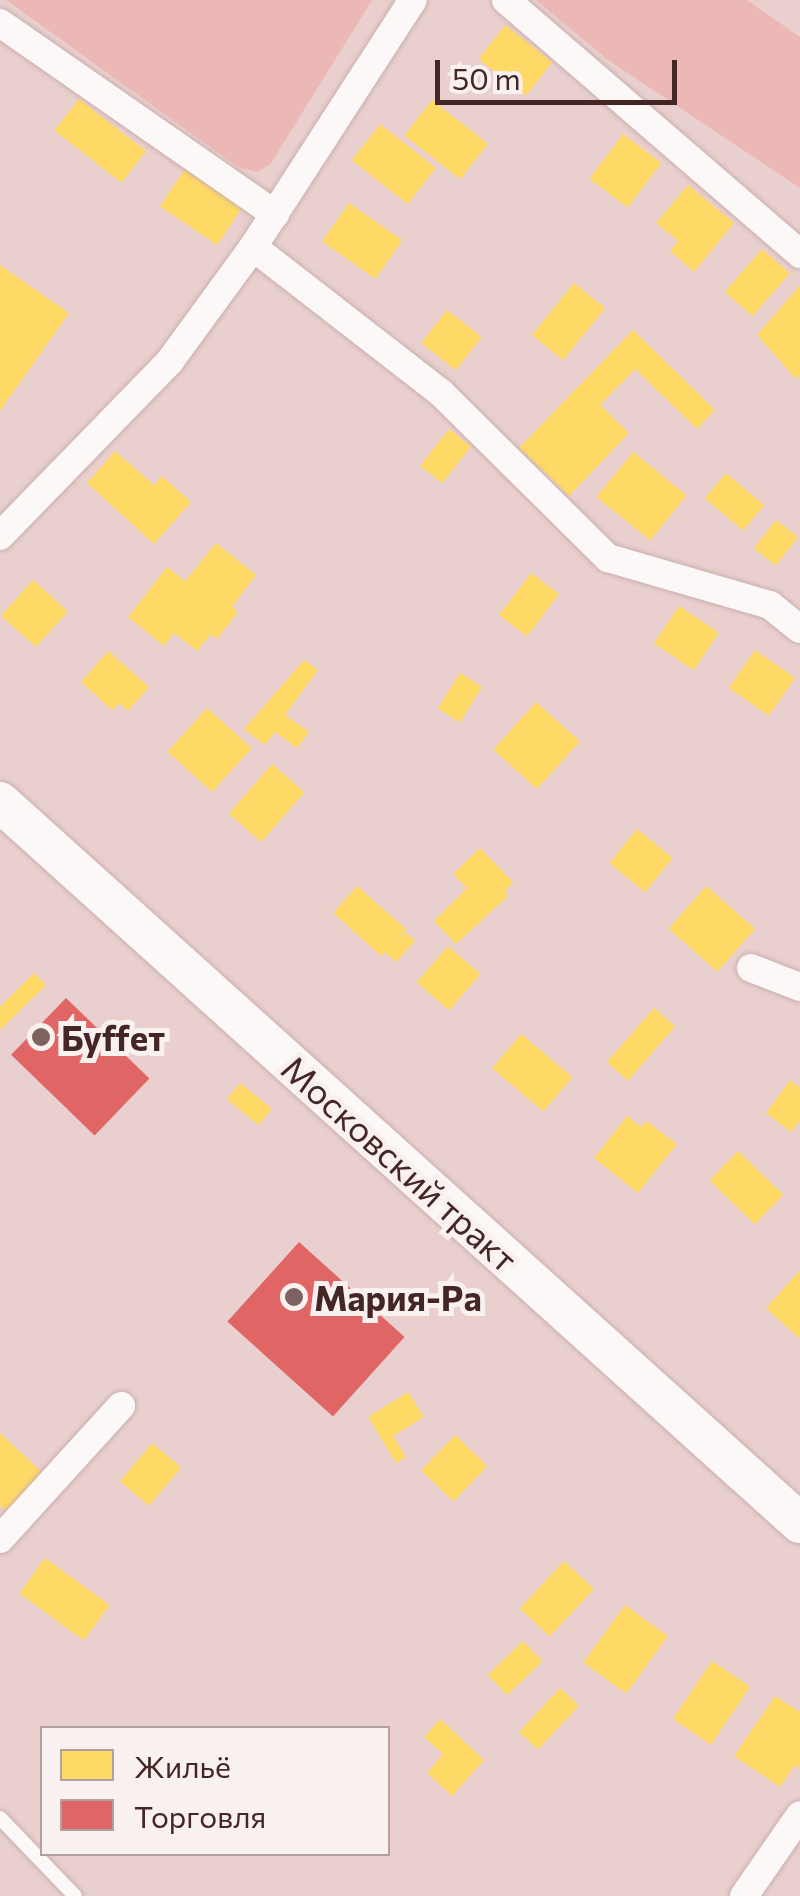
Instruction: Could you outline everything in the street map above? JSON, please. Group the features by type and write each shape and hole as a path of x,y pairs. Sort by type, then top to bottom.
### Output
{"main road":[{"name":"Московский тракт","path":"0,802 800,1524"}],"street":[{"path":"0,536 170,360 254,247 413,0"},
{"path":"506,0 800,254"},
{"path":"0,23 275,214"},
{"path":"254,247 441,393 608,558 770,605 800,629"},
{"path":"751,968 800,987"},
{"path":"0,1539 121,1406"},
{"path":"744,1896 800,1815"}],"lane":[{"path":"0,1818 74,1896"}],"shaded area":[{"path":"6,0 372,0 270,165 256,172 238,167"},
{"path":"536,0 747,0 800,37 800,188 608,60"}],"building: Жильё":[{"path":"505,25 552,62 526,96 479,59"},
{"path":"79,99 146,151 121,183 54,131"},
{"path":"432,100 488,144 460,179 404,135"},
{"path":"380,124 436,168 408,204 352,160"},
{"path":"623,134 661,163 628,208 589,179"},
{"path":"185,169 242,208 217,245 160,206"},
{"path":"688,185 734,223 694,272 670,251 678,241 656,223"},
{"path":"349,203 402,240 375,279 322,242"},
{"path":"762,249 790,273 753,316 725,292"},
{"path":"0,265 69,313 0,411"},
{"path":"574,283 605,308 563,360 532,335"},
{"path":"800,285 800,375 796,379 757,335"},
{"path":"447,310 482,337 456,370 421,343"},
{"path":"633,330 715,410 697,429 635,369 600,405 629,433 569,496 519,448"},
{"path":"449,429 471,446 442,483 420,466"},
{"path":"115,451 154,485 162,476 191,502 154,544 87,483"},
{"path":"633,452 687,495 650,540 596,497"},
{"path":"726,473 764,505 743,530 705,498"},
{"path":"776,520 798,537 776,566 754,548"},
{"path":"216,543 256,575 232,607 238,612 217,639 211,634 197,651 174,633 164,646 128,617 167,567 185,581"},
{"path":"531,573 559,594 527,636 499,615"},
{"path":"33,580 68,611 36,647 1,616"},
{"path":"679,606 719,633 694,670 654,643"},
{"path":"755,650 795,678 769,716 729,688"},
{"path":"108,651 149,687 128,711 119,703 112,710 81,682"},
{"path":"304,660 318,670 285,715 309,732 297,748 275,732 265,745 244,729"},
{"path":"460,673 482,687 460,722 438,709"},
{"path":"536,702 580,741 537,789 493,750"},
{"path":"207,708 252,748 212,792 168,752"},
{"path":"272,764 304,792 261,842 229,814"},
{"path":"637,829 673,858 645,892 609,863"},
{"path":"480,848 513,882 505,891 508,896 456,944 434,921 467,888 453,874"},
{"path":"357,886 406,929 393,943 405,932 415,941 396,962 385,952 381,956 333,913"},
{"path":"706,886 755,929 718,972 669,929"},
{"path":"448,946 480,974 449,1010 417,982"},
{"path":"34,973 46,985 0,1030 0,1007"},
{"path":"654,1008 675,1026 628,1081 607,1062"},
{"path":"521,1034 572,1077 543,1112 492,1068"},
{"path":"790,1080 800,1088 800,1120 791,1132 766,1113"},
{"path":"240,1083 272,1109 259,1125 227,1099"},
{"path":"627,1116 641,1127 646,1121 677,1144 638,1193 594,1158"},
{"path":"738,1151 783,1195 755,1224 710,1180"},
{"path":"800,1270 800,1339 766,1308"},
{"path":"408,1392 424,1417 393,1436 406,1457 396,1463 368,1417"},
{"path":"0,1433 47,1477 10,1515 0,1506"},
{"path":"455,1435 487,1466 453,1502 421,1470"},
{"path":"152,1443 181,1467 149,1506 120,1481"},
{"path":"45,1558 110,1605 84,1641 19,1594"},
{"path":"564,1561 594,1589 550,1636 520,1609"},
{"path":"625,1605 668,1636 626,1694 583,1662"},
{"path":"523,1641 542,1661 507,1695 488,1675"},
{"path":"712,1661 750,1687 711,1745 673,1719"},
{"path":"560,1688 579,1706 538,1750 519,1732"},
{"path":"775,1696 800,1712 800,1769 795,1765 780,1787 734,1756"},
{"path":"440,1719 484,1760 452,1796 427,1773 443,1754 424,1737"}],"building: Торговля":[{"path":"66,998 149,1079 95,1135 11,1055"},
{"path":"299,1242 405,1337 333,1417 227,1322"}],"place":[{"name":"Буffет","path":"41,1037"},
{"name":"Мария-Ра","path":"294,1297"}]}
